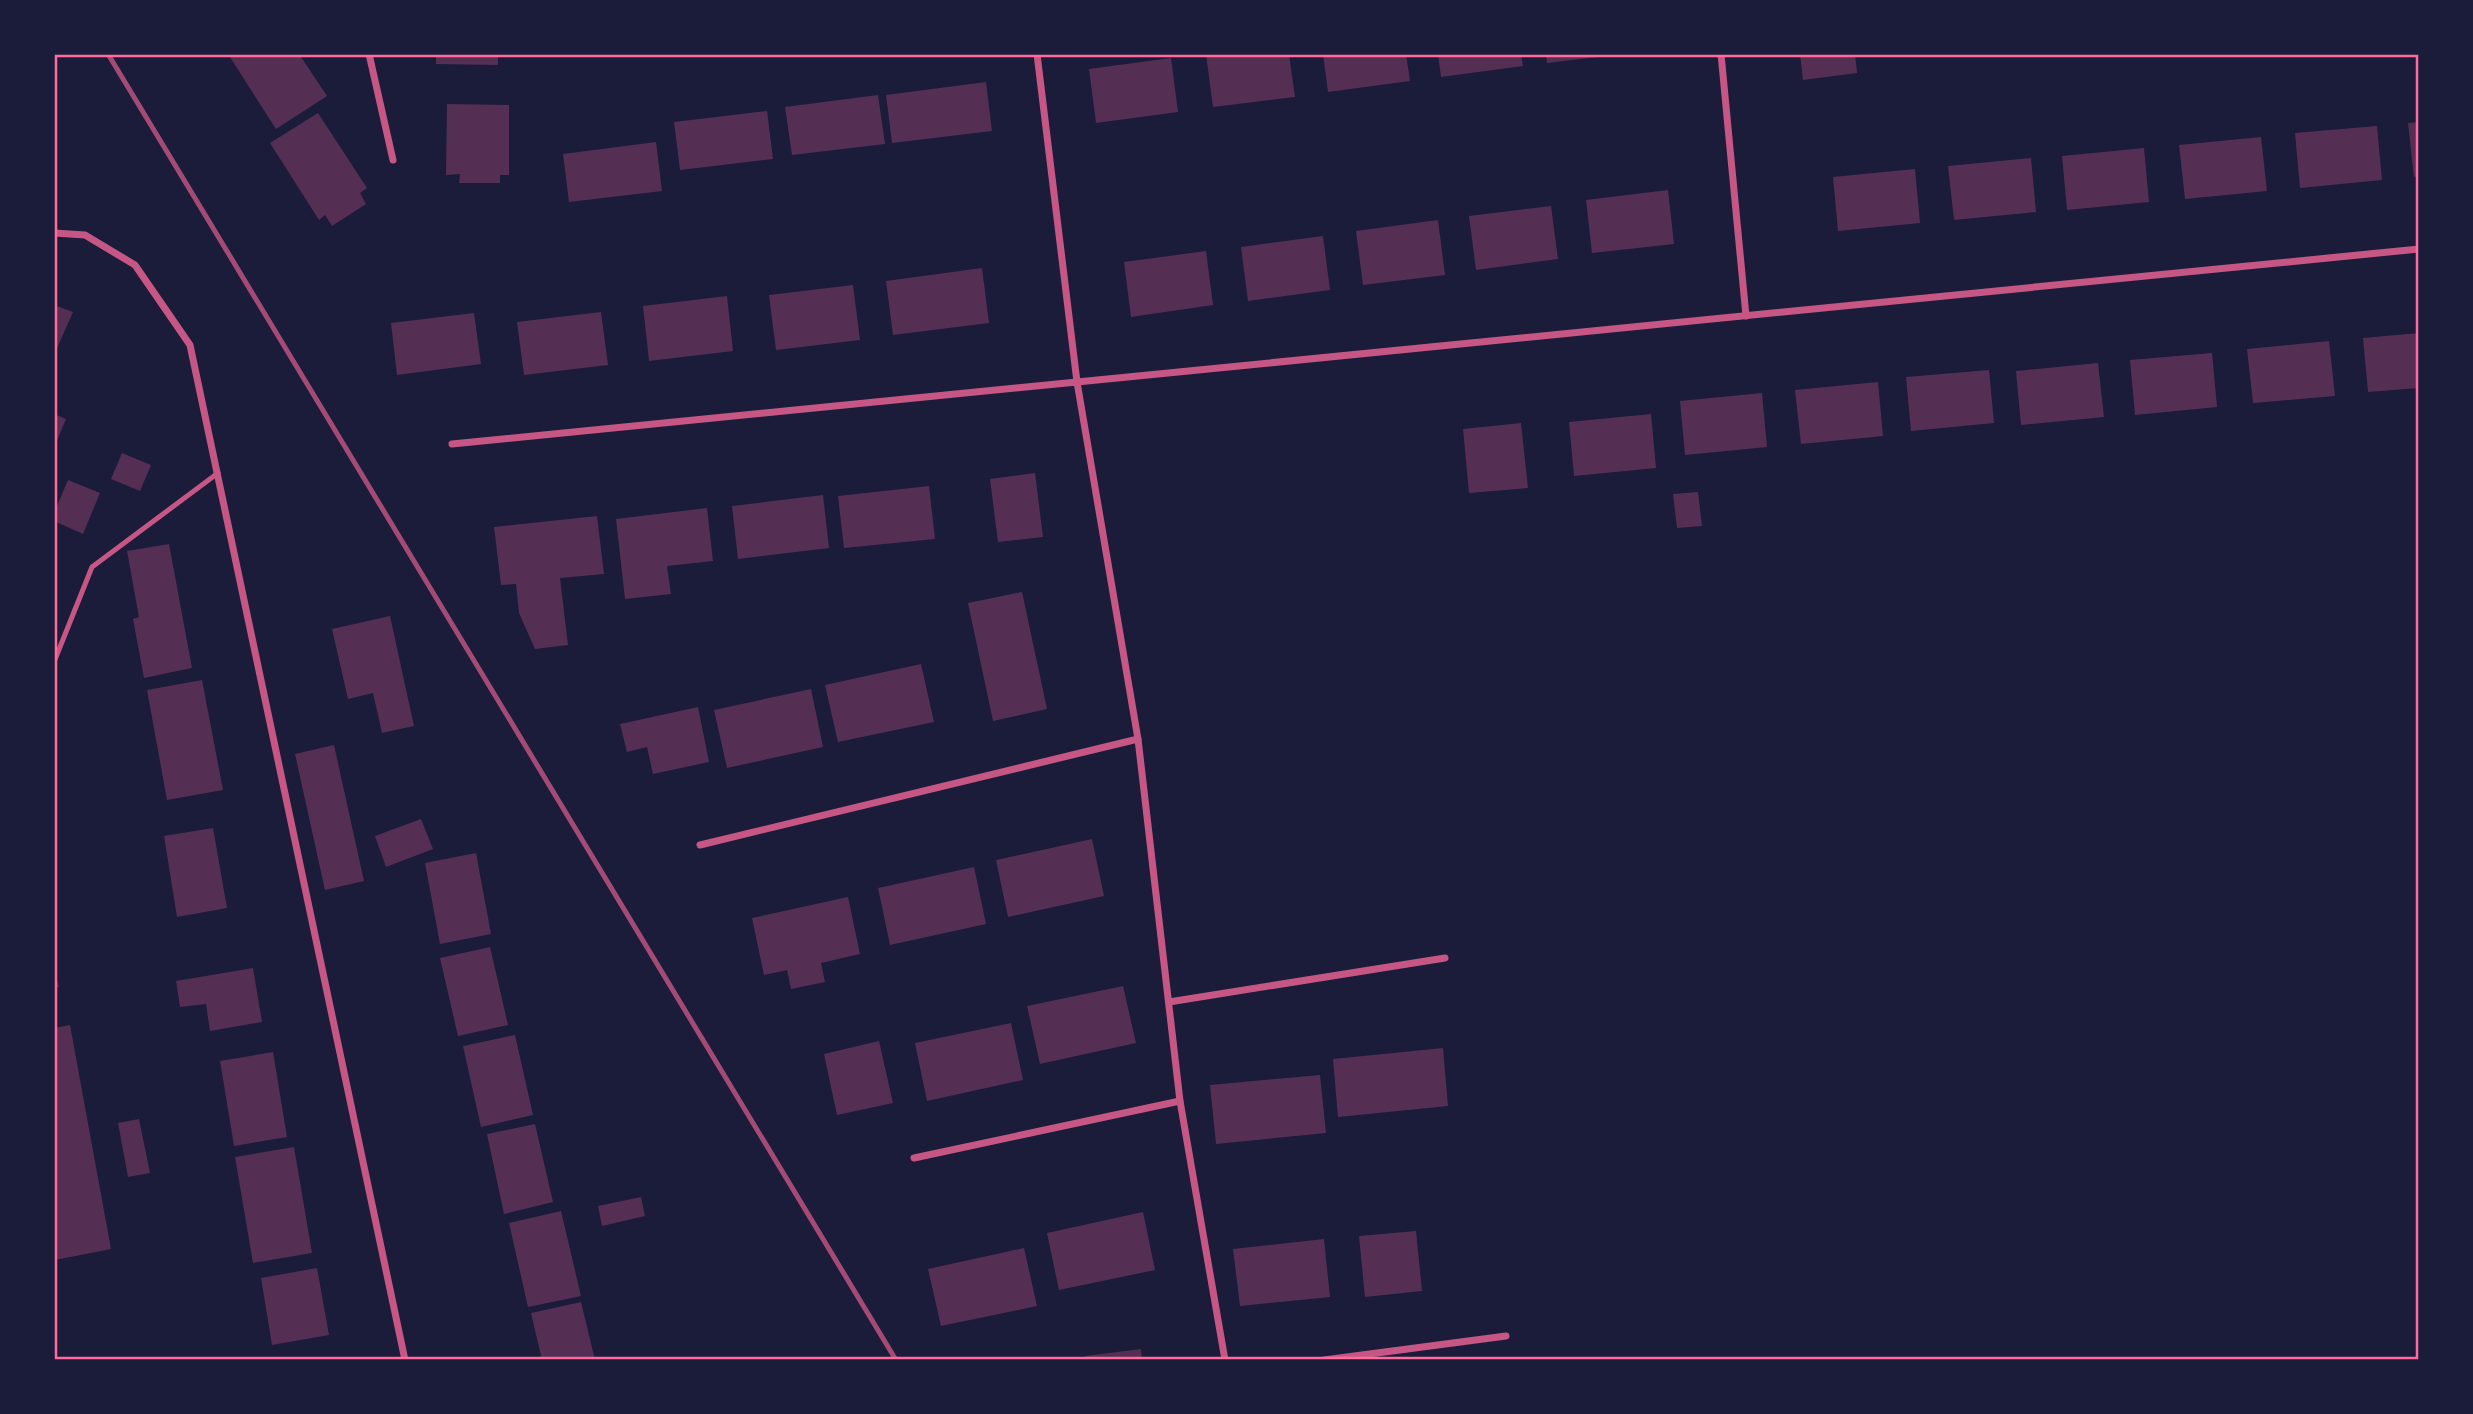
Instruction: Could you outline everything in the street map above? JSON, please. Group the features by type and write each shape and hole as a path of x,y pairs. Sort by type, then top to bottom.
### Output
{"street":[{"path":"369,54 393,160"},
{"path":"1037,54 1077,382 1138,739 1180,1101 1226,1360"},
{"path":"1721,54 1745,316"},
{"path":"54,233 85,235 135,265 190,345 405,1360"},
{"path":"452,444 2419,249"},
{"path":"700,845 1138,739"},
{"path":"1169,1002 1445,958"},
{"path":"914,1158 1180,1101"},
{"path":"1324,1360 1506,1336"}],"lane":[{"path":"54,662 92,567 218,473"}],"building":[{"path":"228,54 299,54 327,96 276,129"},
{"path":"436,54 498,54 498,65 436,64"},
{"path":"1206,54 1289,54 1295,97 1213,107"},
{"path":"1323,54 1406,54 1410,81 1328,92"},
{"path":"1438,54 1521,54 1523,66 1441,77"},
{"path":"1546,54 1606,54 1606,56 1547,63"},
{"path":"1800,54 1855,54 1857,73 1803,80"},
{"path":"1171,58 1178,112 1096,123 1089,69"},
{"path":"986,82 992,131 892,143 886,95"},
{"path":"878,95 885,144 792,155 785,107"},
{"path":"447,104 509,105 509,175 500,175 500,183 459,183 460,174 446,175"},
{"path":"767,111 773,159 680,170 674,122"},
{"path":"318,113 367,188 360,193 366,204 332,226 325,215 319,220 270,143"},
{"path":"2419,122 2419,176 2414,177 2408,123"},
{"path":"2377,126 2382,180 2300,188 2295,133"},
{"path":"2261,137 2267,191 2185,199 2179,145"},
{"path":"656,142 662,191 569,202 563,154"},
{"path":"2144,148 2149,202 2067,210 2062,156"},
{"path":"2031,158 2036,212 1954,220 1948,166"},
{"path":"1915,169 1920,223 1838,231 1833,177"},
{"path":"1668,190 1674,244 1592,253 1586,200"},
{"path":"1551,206 1558,259 1476,270 1469,216"},
{"path":"1438,220 1445,275 1363,285 1356,231"},
{"path":"1323,236 1330,290 1248,301 1241,247"},
{"path":"1206,251 1213,305 1131,317 1124,262"},
{"path":"982,268 989,323 893,335 886,281"},
{"path":"853,285 860,340 776,350 769,295"},
{"path":"727,296 733,351 649,361 643,306"},
{"path":"54,305 73,312 54,355"},
{"path":"601,312 608,365 524,375 517,322"},
{"path":"474,313 481,364 397,375 391,323"},
{"path":"2419,333 2419,388 2368,392 2363,338"},
{"path":"2329,341 2335,396 2253,403 2247,349"},
{"path":"2212,353 2217,407 2135,415 2130,360"},
{"path":"2098,363 2104,417 2021,425 2016,371"},
{"path":"1989,370 1994,423 1911,431 1906,377"},
{"path":"1878,382 1883,436 1801,444 1795,390"},
{"path":"1762,393 1767,447 1685,455 1680,401"},
{"path":"54,414 66,419 54,448"},
{"path":"1651,414 1656,468 1574,476 1569,422"},
{"path":"1521,423 1528,488 1469,493 1463,429"},
{"path":"122,453 151,465 140,491 111,479"},
{"path":"1035,473 1043,537 998,542 990,479"},
{"path":"68,480 100,493 83,534 54,521 54,513"},
{"path":"929,486 935,539 844,548 838,496"},
{"path":"1698,492 1702,526 1677,528 1673,494"},
{"path":"823,495 829,548 738,559 732,506"},
{"path":"707,508 713,561 667,566 671,594 625,599 616,519"},
{"path":"597,516 604,574 560,578 568,645 535,649 519,613 516,584 501,585 494,527"},
{"path":"169,544 192,668 144,678 133,619 139,617 127,551"},
{"path":"1022,592 1047,709 993,721 968,603"},
{"path":"390,616 414,726 382,733 373,693 348,699 332,629"},
{"path":"921,664 934,722 838,742 825,685"},
{"path":"202,680 223,790 167,800 147,690"},
{"path":"811,689 823,747 727,768 714,710"},
{"path":"698,707 709,762 653,774 647,747 627,752 620,724"},
{"path":"334,745 364,881 325,890 295,754"},
{"path":"421,819 433,849 386,867 375,836"},
{"path":"213,828 227,908 177,917 164,836"},
{"path":"1092,839 1104,896 1008,917 996,860"},
{"path":"476,853 491,934 440,944 425,863"},
{"path":"974,867 986,924 890,945 878,888"},
{"path":"848,897 860,954 821,963 825,982 791,989 787,970 764,975 752,918"},
{"path":"490,947 508,1025 458,1036 440,958"},
{"path":"253,968 262,1022 210,1031 206,1004 180,1007 176,981"},
{"path":"54,969 59,987 54,988"},
{"path":"1123,986 1136,1043 1040,1064 1027,1006"},
{"path":"1011,1023 1023,1080 927,1101 915,1043"},
{"path":"70,1025 111,1249 55,1260 54,1028"},
{"path":"515,1035 533,1115 481,1127 463,1046"},
{"path":"879,1041 893,1103 837,1115 824,1054"},
{"path":"1443,1048 1448,1106 1338,1117 1333,1059"},
{"path":"273,1052 287,1137 234,1146 220,1061"},
{"path":"1320,1075 1326,1133 1216,1144 1210,1085"},
{"path":"139,1119 150,1173 128,1177 118,1123"},
{"path":"535,1124 553,1202 504,1214 487,1134"},
{"path":"294,1147 312,1253 253,1263 235,1157"},
{"path":"641,1197 645,1216 602,1226 598,1206"},
{"path":"561,1211 581,1296 528,1307 509,1223"},
{"path":"1143,1212 1155,1270 1059,1290 1047,1233"},
{"path":"1416,1231 1422,1291 1365,1297 1359,1236"},
{"path":"1324,1239 1330,1297 1240,1306 1233,1249"},
{"path":"1024,1248 1037,1306 941,1326 928,1269"},
{"path":"317,1268 329,1335 272,1345 261,1278"},
{"path":"581,1302 595,1360 542,1360 531,1313"},
{"path":"1141,1349 1142,1360 1086,1360 1085,1356"}],"railway":[{"path":"108,54 896,1360"}]}
